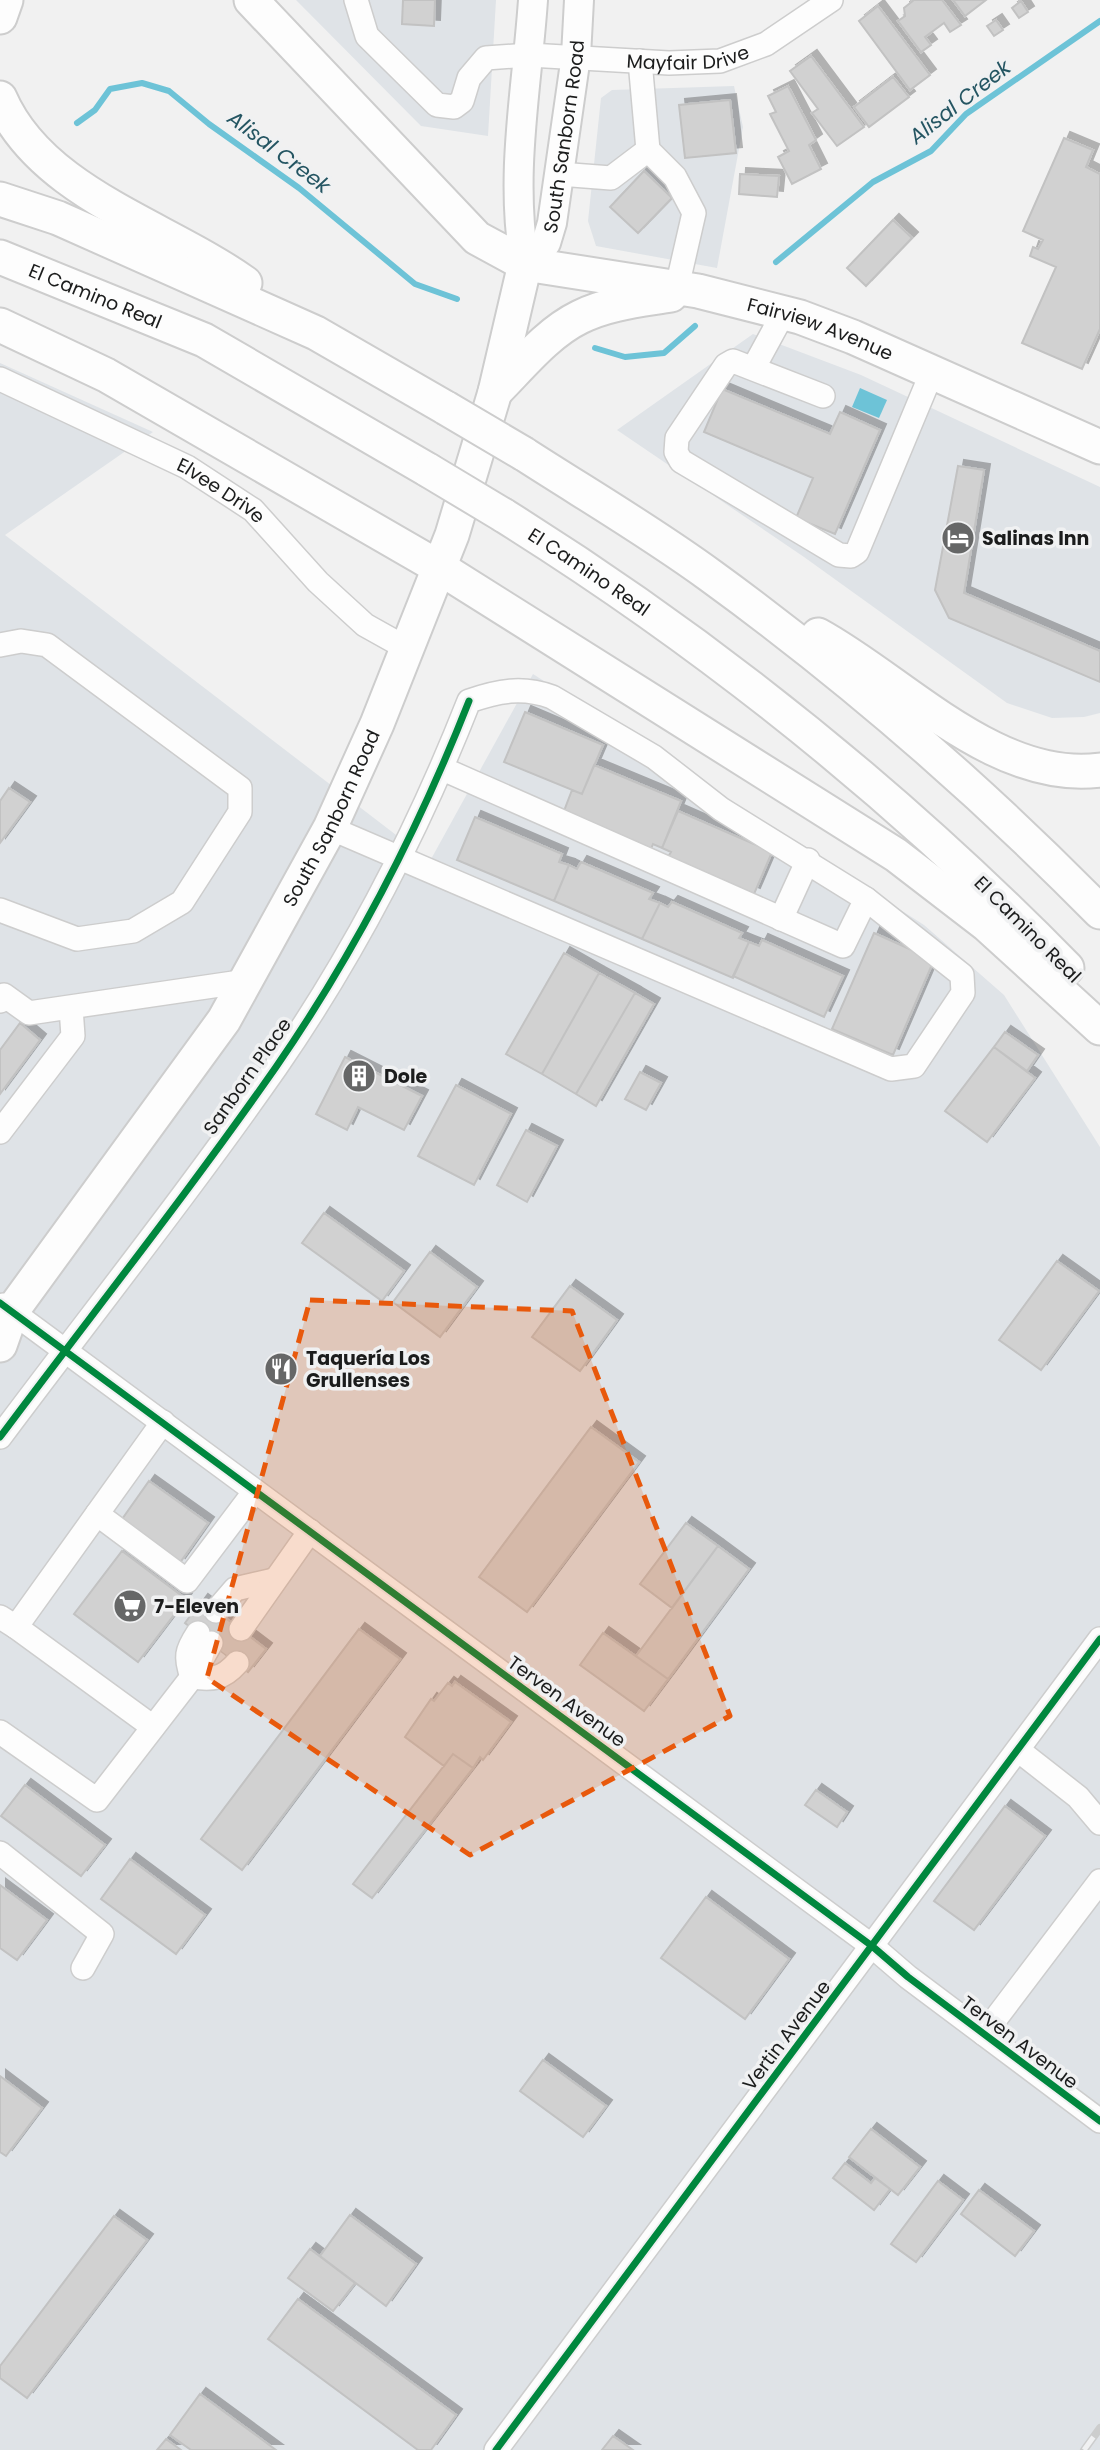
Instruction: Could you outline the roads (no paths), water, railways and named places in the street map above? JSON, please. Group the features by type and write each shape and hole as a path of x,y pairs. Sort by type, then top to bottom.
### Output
{"highway":[{"path":"0,17 6,0"},
{"name":"Fairview Avenue","path":"251,0 477,237 496,251 525,264 688,289 785,312 853,337 1100,447"},
{"path":"0,97 17,130 29,145 64,175 234,275 316,333 524,454 709,575 820,658 927,748 1031,842 1100,912"},
{"path":"0,199 58,218 316,333"},
{"name":"El Camino Real","path":"0,257 204,340 503,515 672,626 779,706 884,793 988,887 1100,1003"},
{"name":"South Sanborn Road","path":"0,1345 4,1310 224,1020 330,828 440,568 495,392 525,264"},
{"path":"495,392 554,334 581,316 688,289"},
{"path":"0,325 106,375 440,568 896,855 987,925 1100,1028"},
{"path":"709,575 841,647 915,702 970,736 1040,765 1074,771 1100,770"}],"main road":[{"name":"South Sanborn Road","path":"525,264 517,223 517,189 533,0"},
{"name":"South Sanborn Road","path":"525,264 546,243 576,56 579,0"}],"street":[{"name":"Mayfair Drive","path":"356,0 367,36 437,105 454,107 462,101 469,78 486,58 576,56 701,63 735,57 766,44 831,0"},
{"path":"640,61 648,150 675,177 694,213 688,289"},
{"path":"559,174 611,178 648,150"},
{"path":"754,367 785,312"},
{"path":"823,396 733,360 726,365 677,438 676,452 681,460 839,555 851,556 857,552 932,372"},
{"name":"Elvee Drive","path":"0,379 187,467 253,510 318,582 356,616 408,649"},
{"path":"0,645 21,640 47,645 240,788 240,812 182,902 133,931 77,939 0,910"},
{"name":"Sanborn Place","path":"0,1437 276,1066 334,974 398,859 443,769 469,701 504,690 538,692 552,697 654,757 721,809 808,860"},
{"path":"443,769 843,946 866,899"},
{"path":"330,828 891,1069 914,1066 963,993 962,975 866,899 808,860 781,919"},
{"path":"0,1001 4,995 29,1013 247,981"},
{"path":"0,1132 73,1036 71,1008"},
{"name":"Terven Avenue","path":"4,1310 65,1350 872,1946 1100,2121"},
{"path":"153,1727 8,1622 97,1514 163,1422"},
{"path":"97,1514 187,1581 256,1491"},
{"path":"274,1580 235,1589 234,1625 274,1580 310,1531"},
{"name":"Vertin Avenue","path":"496,2450 1100,1639"},
{"path":"0,1732 97,1800 192,1677 211,1670 217,1648 186,1650 185,1658 192,1677"},
{"path":"1018,1750 1078,1797 1100,1823"},
{"path":"0,1853 102,1934 83,1968"},
{"path":"984,2034 1100,1881"}],"water":[{"path":"860,388 887,400 879,418 852,407"}],"waterway":[{"name":"Alisal Creek","path":"776,262 873,182 931,151 966,114 1100,21"},
{"name":"Alisal Creek","path":"77,123 95,110 110,89 142,83 169,91 209,124 299,188 415,284 457,299"},
{"name":"Alisal Creek","path":"595,348 625,357 664,353 695,326"}],"tunnel":[{"path":"211,1643 228,1620"},
{"path":"224,1653 241,1629"}],"railway":[{"path":"1084,2450 1100,2428"}],"place":[{"name":"Salinas Inn","path":"958,538"},
{"name":"Dole","path":"359,1076"},
{"name":"Taquería Los Grullenses","path":"281,1369"},
{"name":"7-Eleven","path":"130,1606"}]}
